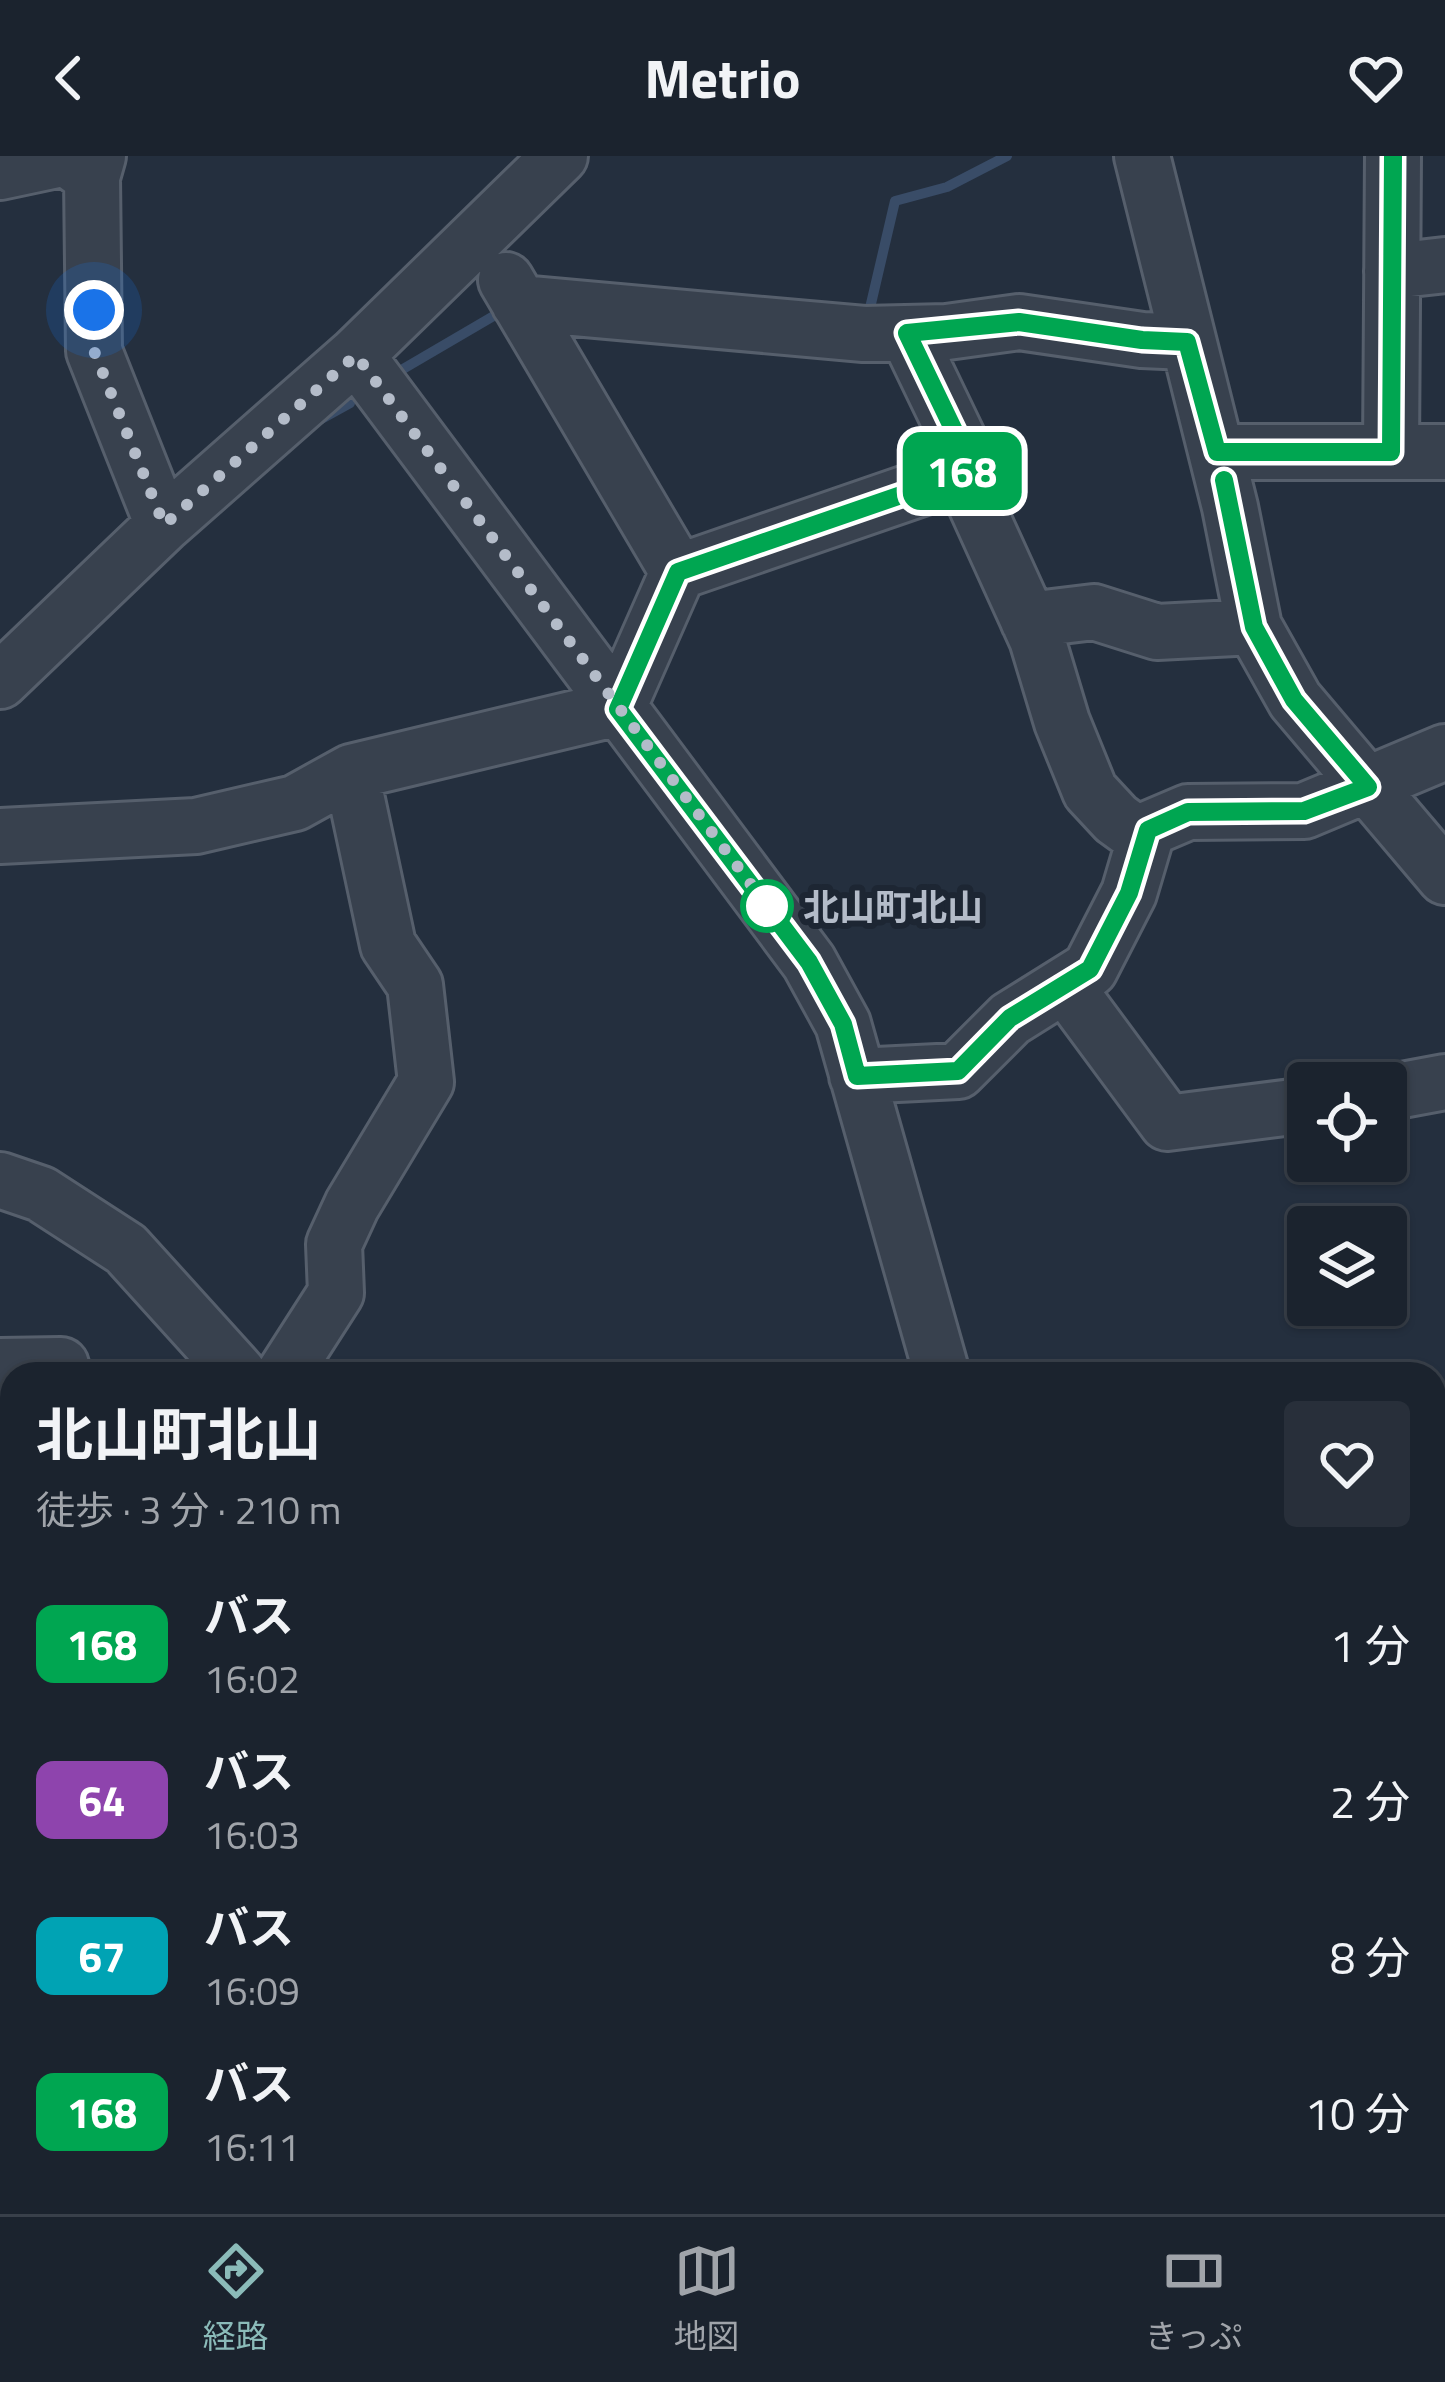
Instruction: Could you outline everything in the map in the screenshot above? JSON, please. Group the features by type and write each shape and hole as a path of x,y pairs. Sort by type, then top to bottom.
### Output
{"street":[{"path":"0,681 164,525 356,355 560,156"},
{"path":"1142,156 1217,452 1254,627 1294,700 1445,877"},
{"path":"1391,452 1393,156"},
{"path":"0,172 66,158 95,166 94,351 164,525"},
{"path":"480,235 678,572"},
{"path":"1392,271 1445,265"},
{"path":"519,303 864,334 1019,322 1187,342"},
{"path":"907,333 959,441 962,474 1028,620 1090,791 1116,819 1145,840"},
{"path":"356,355 809,962 843,1024 939,1362"},
{"path":"1217,452 1445,452"},
{"path":"618,709 678,572 962,474"},
{"path":"1028,620 1094,612 1157,632 1254,627"},
{"path":"0,836 196,826 295,803 352,772 618,709"},
{"path":"857,1076 958,1071 1010,1018 1090,969 1129,893 1148,830 1188,812 1304,811 1445,752"},
{"path":"292,1362 336,1293 334,1244 352,1205 426,1082 415,986 388,945 352,772"},
{"path":"1065,985 1167,1123 1287,1108"},
{"path":"1407,1089 1445,1082"},
{"path":"0,1180 41,1194 126,1249 228,1362"}],"waterway":[{"path":"870,308 895,201 947,187 1007,156"},
{"path":"403,369 497,314"},
{"path":"321,419 350,403"}],"bus line":[{"name":"168","path":"1224,480 1254,627 1294,700 1368,787 1304,811 1188,812 1148,830 1129,893 1090,969 1010,1018 958,1071 857,1076 843,1024 809,962 618,709 678,572 962,474 959,441 907,333 1019,322 1187,342 1217,452 1391,452 1393,156"}],"place":[{"name":"北山町北山","path":"767,906"}],"route":[{"path":"94,310 94,351 164,525 356,355 767,906"}]}
